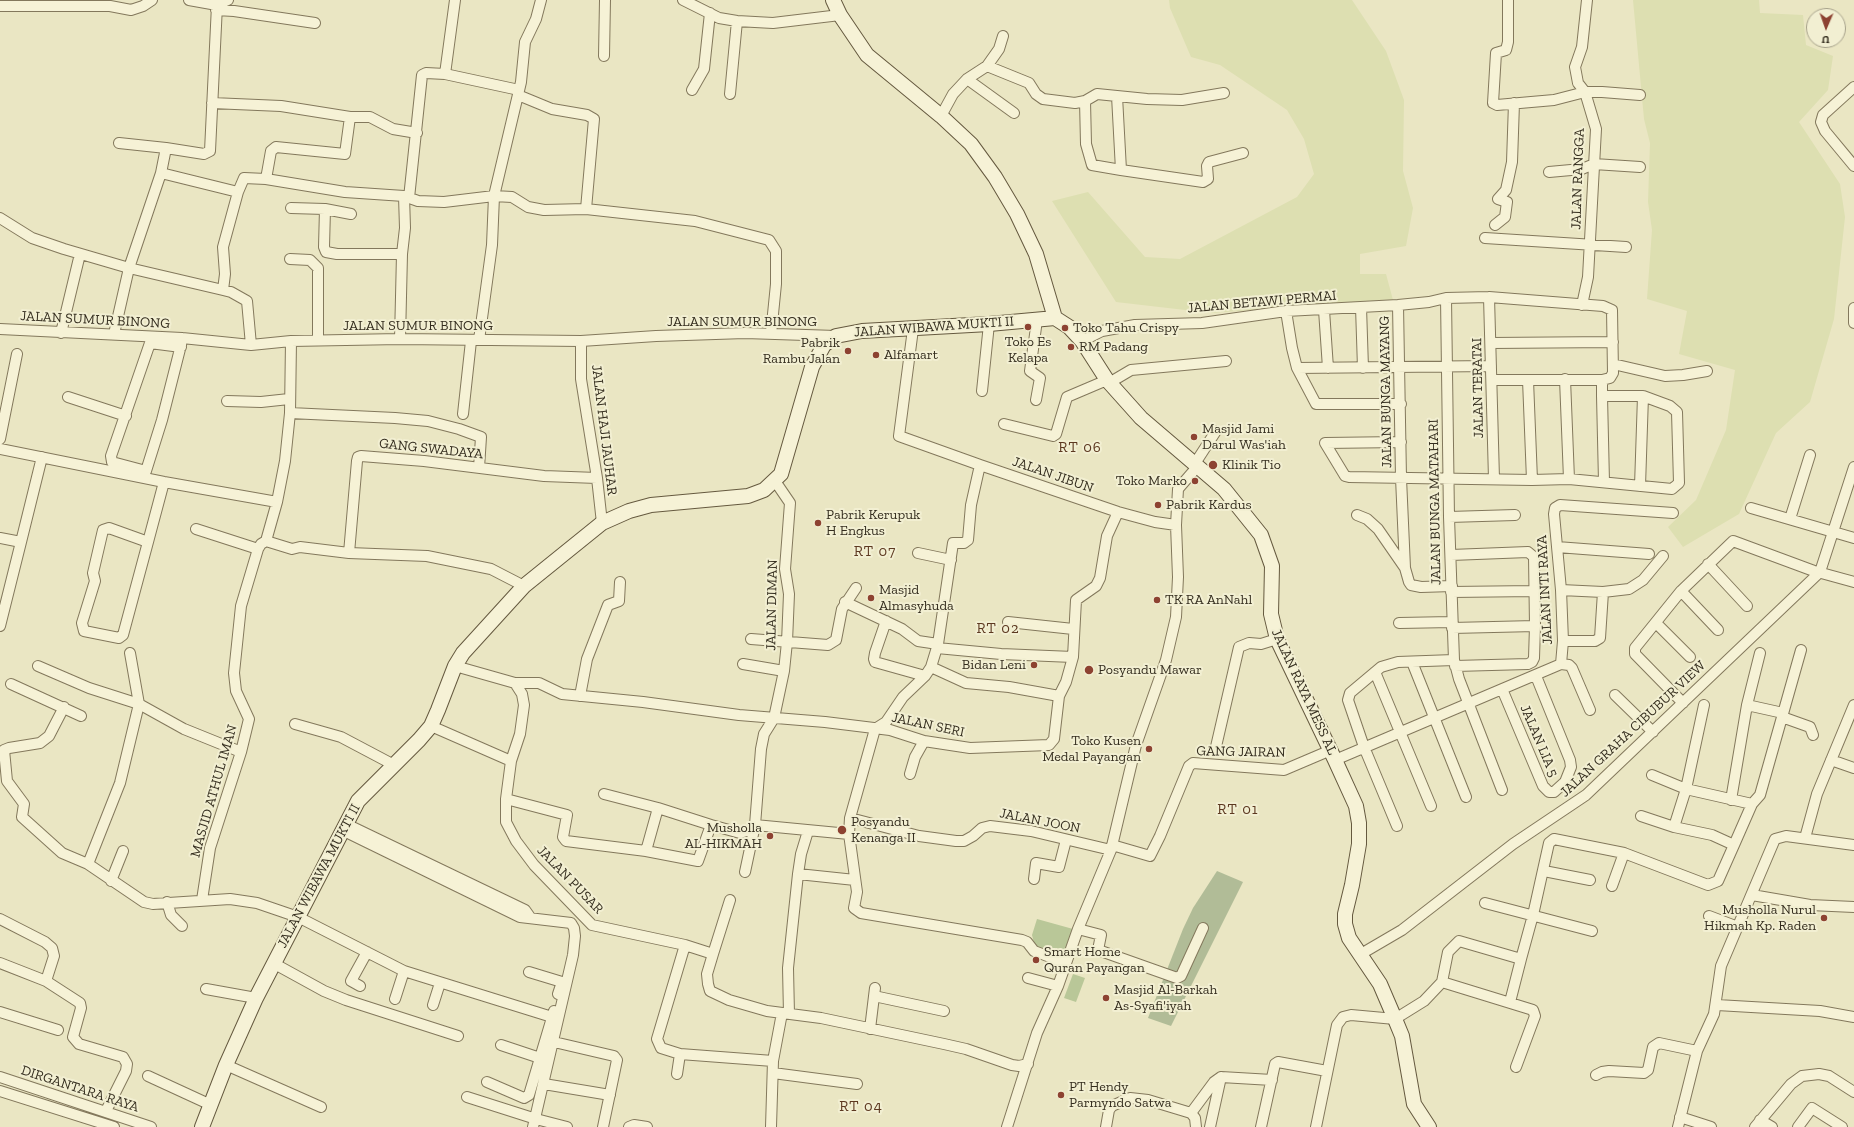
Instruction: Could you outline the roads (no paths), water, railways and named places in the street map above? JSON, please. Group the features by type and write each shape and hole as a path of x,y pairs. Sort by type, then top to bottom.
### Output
{"main road":[{"path":"833,0 840,15 867,55 941,116 971,144 995,177 1017,214 1036,254 1055,318"},
{"name":"JALAN WIBAWA MUKTI II","path":"202,1127 226,1065 256,998 358,801 420,740 431,726 455,666 463,653 524,586 602,523 629,511 651,505 748,496 764,490 781,474 812,367 824,345 836,336 862,331 989,324 1055,318"},
{"name":"JALAN RAYA MESS AL","path":"1055,318 1069,327 1082,341 1108,381 1141,418 1224,489 1261,536 1272,566 1271,614 1277,639 1356,806 1359,822 1359,844 1345,914 1345,924 1349,938 1380,984 1395,1019 1402,1036 1414,1104 1429,1127"}],"street":[{"path":"0,6 26,3 110,6 131,10 143,6 152,0"},
{"path":"189,0 240,12 315,23"},
{"path":"217,7 228,0"},
{"path":"444,74 455,0"},
{"path":"463,414 492,244 494,196 521,82 526,42 536,19 541,0"},
{"path":"604,56 605,0"},
{"path":"683,0 719,18 737,21 773,23 840,15"},
{"path":"1508,0 1508,42 1506,50 1496,53 1493,103 1497,105 1554,100 1585,92 1640,95"},
{"name":"JALAN RANGGA","path":"1582,305 1588,277 1596,129 1585,92 1578,83 1575,67 1582,47 1587,0"},
{"path":"120,143 204,154 210,150 217,7"},
{"path":"692,90 704,69 710,13"},
{"path":"730,94 737,21"},
{"path":"941,116 953,94 967,79 986,66 999,48 1004,36"},
{"path":"986,66 1029,83 1036,94 1043,99 1075,103 1085,101 1097,94 1147,99 1182,100 1224,93"},
{"path":"400,339 402,254 406,228 407,197 417,133 422,76 426,72 444,74 518,93 552,109 586,115 594,119 586,209"},
{"path":"967,79 1014,113"},
{"path":"1854,87 1823,115 1821,122 1825,131 1854,165"},
{"path":"1117,96 1121,170"},
{"path":"1085,101 1086,144 1092,165 1204,182 1208,179 1207,166 1209,162 1243,153"},
{"path":"212,103 281,106 350,117 370,117 393,130 417,133"},
{"path":"1495,225 1506,216 1507,202 1498,199 1506,190 1512,162 1514,103"},
{"path":"266,179 271,151 276,147 345,154 350,117"},
{"path":"114,334 129,268 161,173 166,148"},
{"path":"1549,172 1582,169 1594,164 1640,167"},
{"path":"161,173 238,192"},
{"path":"223,290 225,274 223,247 238,192 244,178 266,179 345,192 407,197 418,201 444,202 494,196 512,197 528,207 544,210 586,209 695,222 769,240 776,251 776,271 770,334"},
{"path":"291,208 325,209 351,214"},
{"path":"325,209 324,248 326,252 337,254 402,254"},
{"path":"0,218 32,238 80,254 129,268 231,292 246,301 251,345"},
{"path":"1485,238 1589,244 1626,248"},
{"path":"61,333 80,254"},
{"path":"290,259 310,260 318,268 318,340"},
{"name":"JALAN BETAWI PERMAI","path":"1082,341 1102,331 1135,325 1202,323 1286,311 1398,305 1429,302 1446,298 1489,297 1608,307 1613,313 1613,342"},
{"name":"JALAN TERATAI","path":"1489,297 1494,479"},
{"name":"JALAN BUNGA MATAHARI","path":"1446,298 1449,517 1454,663 1502,790"},
{"name":"JALAN BUNGA MAYANG","path":"1398,305 1401,404 1401,478 1405,568"},
{"path":"1361,307 1363,368"},
{"path":"1854,308 1854,323"},
{"path":"1324,310 1328,368"},
{"path":"1286,311 1297,368 1316,404 1401,404"},
{"path":"1036,400 1040,378 1030,371 1037,320"},
{"path":"982,391 989,324"},
{"name":"JALAN SUMUR BINONG","path":"0,329 61,333 114,334 179,342 251,345 291,341 400,339 581,341 745,333 836,336"},
{"name":"JALAN JIBUN","path":"913,329 899,436 1118,512"},
{"name":"MASJID ATHUL IMAN","path":"202,900 210,848 241,752 249,719 236,691 234,673 241,606 258,549 266,540 277,502 285,461 290,413 291,341"},
{"name":"JALAN HAJI JAUHAR","path":"581,341 581,379 597,478 602,523"},
{"path":"179,342 162,420 146,471 111,460 150,343 179,342"},
{"path":"1491,343 1613,342 1612,376 1608,380 1492,380"},
{"path":"0,439 17,354"},
{"path":"1004,424 1053,436 1056,434 1067,397 1131,370 1226,361"},
{"path":"1613,364 1665,376 1707,371"},
{"path":"1297,368 1491,366"},
{"path":"1565,379 1569,479"},
{"path":"1528,380 1532,480"},
{"path":"1602,380 1604,482"},
{"path":"1401,442 1325,443 1346,476 1532,480 1569,479 1672,489 1679,483 1677,412 1670,406 1642,396 1602,396"},
{"path":"1640,486 1642,396"},
{"path":"68,397 126,416"},
{"path":"227,401 261,402 289,399"},
{"path":"290,413 428,421 459,429 481,437 479,468"},
{"path":"1011,1126 1037,1033 1058,986 1078,929 1112,848 1136,744 1166,660 1176,617 1178,577 1176,525 1178,489 1196,466 1216,431"},
{"path":"0,449 164,482 277,502"},
{"path":"1790,519 1810,455"},
{"name":"GANG SWADAYA","path":"349,553 358,457 360,456 386,457 544,476 597,478"},
{"path":"0,626 42,457"},
{"path":"980,465 970,505 968,540 964,543 953,543 937,646 928,672 903,697 886,722 875,729 850,818 849,834 857,892 854,908 861,913 1022,940 1027,942 1034,951 1066,963"},
{"name":"JALAN GRAHA CIBUBUR VIEW","path":"1361,954 1402,930 1513,844 1576,803 1823,573 1833,531 1849,493 1854,467"},
{"name":"JALAN DIMAN","path":"745,872 755,825 761,749 764,734 774,718 784,671 787,642 789,594 785,569 790,503 774,481"},
{"path":"148,542 109,528 103,530 93,573 95,581 82,623 84,630 119,638 121,637 148,542 164,482"},
{"name":"JALAN INTI RAYA","path":"1333,755 1364,747 1433,717 1536,676 1561,664 1564,641 1554,514 1555,508 1558,506 1673,513"},
{"path":"1751,508 1854,538"},
{"path":"1118,512 1155,522 1176,525"},
{"name":"JALAN SERI","path":"515,684 539,683 562,694 890,730 924,741 970,748 1048,745 1054,739 1059,696 1066,682 1072,657 1076,600 1096,586 1100,578 1107,536 1118,512"},
{"path":"1357,515 1367,519 1378,529 1405,568 1409,582 1416,587 1535,591"},
{"path":"1449,517 1515,515"},
{"path":"196,530 258,549"},
{"path":"0,538 21,542"},
{"path":"266,540 292,549 300,547 349,553 427,556 492,569 524,586"},
{"path":"1683,703 1635,654 1635,648 1681,591 1733,541 1823,573 1854,582"},
{"path":"1557,547 1649,554"},
{"path":"918,553 951,560"},
{"path":"1397,826 1364,747 1348,700 1350,694 1382,667 1398,662 1530,664 1534,658 1534,557 1530,553 1451,555"},
{"path":"1561,590 1603,592 1629,589 1643,580 1663,556"},
{"path":"1708,564 1747,606"},
{"path":"580,696 587,659 608,605 619,601 620,582"},
{"path":"751,638 828,645 836,640 842,609 845,602 856,588"},
{"path":"1681,591 1718,630"},
{"path":"1564,641 1595,641 1600,638 1603,592"},
{"path":"845,602 902,629 918,642 937,646 1002,654 1072,657"},
{"path":"886,621 875,653 875,662 928,672 966,682 1009,687 1059,696"},
{"path":"1008,622 1073,629"},
{"path":"1399,623 1535,626"},
{"path":"1656,623 1690,657"},
{"path":"1215,751 1239,647 1249,643 1261,644 1277,639"},
{"path":"1510,1002 1544,871 1549,843 1554,839 1624,853 1708,885 1718,881 1752,804 1760,795 1801,650"},
{"path":"88,864 120,783 139,704 130,653"},
{"path":"1731,800 1747,705 1760,653"},
{"path":"1412,662 1466,797"},
{"path":"743,664 784,671"},
{"path":"1561,664 1569,665 1572,668 1590,710"},
{"path":"38,666 89,688 139,704 184,729 241,752"},
{"path":"455,666 515,684"},
{"path":"1375,672 1431,806"},
{"name":"JALAN LIA 5","path":"1502,689 1546,791 1554,792 1565,782 1571,767 1570,760 1536,676"},
{"path":"11,684 81,716"},
{"name":"JALAN PUSAR","path":"515,684 522,694 524,705 520,734 511,761 506,799 506,822 516,841 534,865 592,925 685,945 713,954"},
{"path":"1615,695 1653,732"},
{"path":"1674,827 1686,789 1704,705"},
{"path":"1747,705 1782,715 1810,727 1813,735"},
{"path":"1805,838 1817,794 1851,718 1854,705"},
{"path":"64,707 48,736 40,743 4,750 7,781 24,804 22,817 62,853 88,864 144,902 154,904 230,899 257,903 298,917 404,971 552,1017"},
{"path":"295,724 341,737 394,765"},
{"path":"431,726 511,761"},
{"path":"910,774 915,757 924,741"},
{"name":"GANG JAIRAN","path":"1112,848 1148,856 1151,854 1189,766 1193,763 1284,770 1333,755"},
{"path":"1831,760 1854,768"},
{"path":"1652,775 1686,789 1752,804"},
{"path":"604,794 658,808 740,833 750,830 755,825 849,834"},
{"path":"506,799 567,815 563,837 566,841 646,851 698,861 711,825"},
{"path":"646,851 658,808"},
{"path":"1641,816 1674,827 1712,835 1734,845"},
{"name":"JALAN JOON","path":"850,818 919,836 956,841 964,840 973,836 982,828 990,826 1031,831 1066,840 1112,848"},
{"path":"344,827 512,908 525,910 530,917 571,923 574,928 573,955 535,1123"},
{"path":"771,1127 773,1061 785,1014 788,968 798,874 801,854 808,831"},
{"path":"1678,1127 1697,1051 1717,1005 1721,966 1775,839 1786,836 1854,844"},
{"path":"1034,879 1036,863 1059,867 1066,840"},
{"path":"111,881 123,852"},
{"path":"1612,886 1624,853"},
{"path":"1544,871 1590,880"},
{"path":"798,874 855,880"},
{"path":"1752,894 1810,905 1854,907"},
{"path":"730,900 707,974 710,990 729,1000 785,1014 821,1018 966,1049 1012,1065 1019,1066 1028,1064"},
{"path":"167,902 171,915 182,926"},
{"path":"1485,903 1592,931"},
{"path":"1709,916 1738,927"},
{"path":"0,919 45,942 52,948 54,956 46,981"},
{"path":"1078,929 1101,935 1098,950 1177,978 1182,976 1203,928"},
{"path":"1316,1127 1337,1025 1343,1016 1351,1015 1395,1019 1424,1001 1442,982 1448,952 1459,941 1521,959"},
{"path":"685,945 657,1039 661,1048 680,1054 773,1061"},
{"path":"352,982 367,952"},
{"path":"0,963 46,981 80,1003 81,1008 73,1037 80,1044 123,1057 127,1064 126,1071 106,1111"},
{"path":"273,963 324,991 346,1000 458,1036"},
{"path":"395,999 404,971"},
{"path":"487,1082 524,1098 529,1095 562,982 529,972"},
{"path":"1028,978 1058,986"},
{"path":"1442,982 1533,1010 1535,1016 1516,1067"},
{"path":"434,1005 440,983"},
{"path":"206,989 256,998"},
{"path":"870,1029 875,992 944,1011"},
{"path":"1717,1005 1820,1011 1854,1017"},
{"path":"0,1012 58,1030"},
{"path":"554,1042 614,1056 617,1060 603,1127"},
{"path":"1596,1074 1609,1071 1644,1074 1648,1070 1653,1047 1659,1043 1697,1051"},
{"path":"501,1045 540,1058"},
{"path":"678,1074 680,1054"},
{"path":"1261,1127 1275,1064 1278,1062 1327,1071"},
{"path":"226,1065 321,1107"},
{"path":"773,1073 857,1084"},
{"path":"1772,1127 1757,1124 1791,1084 1802,1076 1819,1074 1830,1076 1854,1092"},
{"path":"148,1076 211,1105"},
{"name":"DIRGANTARA RAYA","path":"0,1077 148,1126"},
{"path":"1191,1112 1203,1096 1221,1077 1272,1080"},
{"path":"1210,1127 1221,1077"},
{"path":"544,1084 610,1096"},
{"name":"DIRGANTARA RAYA","path":"0,1091 114,1127"},
{"path":"467,1097 535,1123 567,1127"},
{"path":"1106,1127 1109,1110 1112,1106 1130,1098 1148,1100 1191,1112 1195,1118 1196,1127"},
{"path":"1798,1127 1812,1108 1842,1127"},
{"path":"1680,1117 1711,1127"},
{"path":"629,1127 634,1125 647,1127"}],"place":[{"name":"Toko Es Kelapa","path":"1028,327"},
{"name":"Toko Tahu Crispy","path":"1065,328"},
{"name":"RM Padang","path":"1071,347"},
{"name":"Pabrik Rambu Jalan","path":"848,351"},
{"name":"Alfamart","path":"876,355"},
{"name":"Masjid Jami Darul Was'iah","path":"1194,437"},
{"name":"Klinik Tio","path":"1213,465"},
{"name":"Toko Marko","path":"1195,481"},
{"name":"Pabrik Kardus","path":"1158,505"},
{"name":"Pabrik Kerupuk H Engkus","path":"818,523"},
{"name":"Masjid Almasyhuda","path":"871,598"},
{"name":"TK RA AnNahl","path":"1157,600"},
{"name":"Bidan Leni","path":"1034,665"},
{"name":"Posyandu Mawar","path":"1089,670"},
{"name":"Toko Kusen Medal Payangan","path":"1149,749"},
{"name":"Posyandu Kenanga II","path":"842,830"},
{"name":"Musholla AL-HIKMAH","path":"770,836"},
{"name":"Musholla Nurul Hikmah Kp. Raden","path":"1824,918"},
{"name":"Smart Home Quran Payangan","path":"1036,960"},
{"name":"Masjid Al-Barkah As-Syafi'iyah","path":"1106,998"},
{"name":"PT Hendy Parmyndo Satwa","path":"1061,1095"}],"district":[{"name":"RT 06","path":"1080,448"},
{"name":"RT 07","path":"875,552"},
{"name":"RT 02","path":"998,629"},
{"name":"RT 01","path":"1238,810"},
{"name":"RT 04","path":"861,1107"}]}
